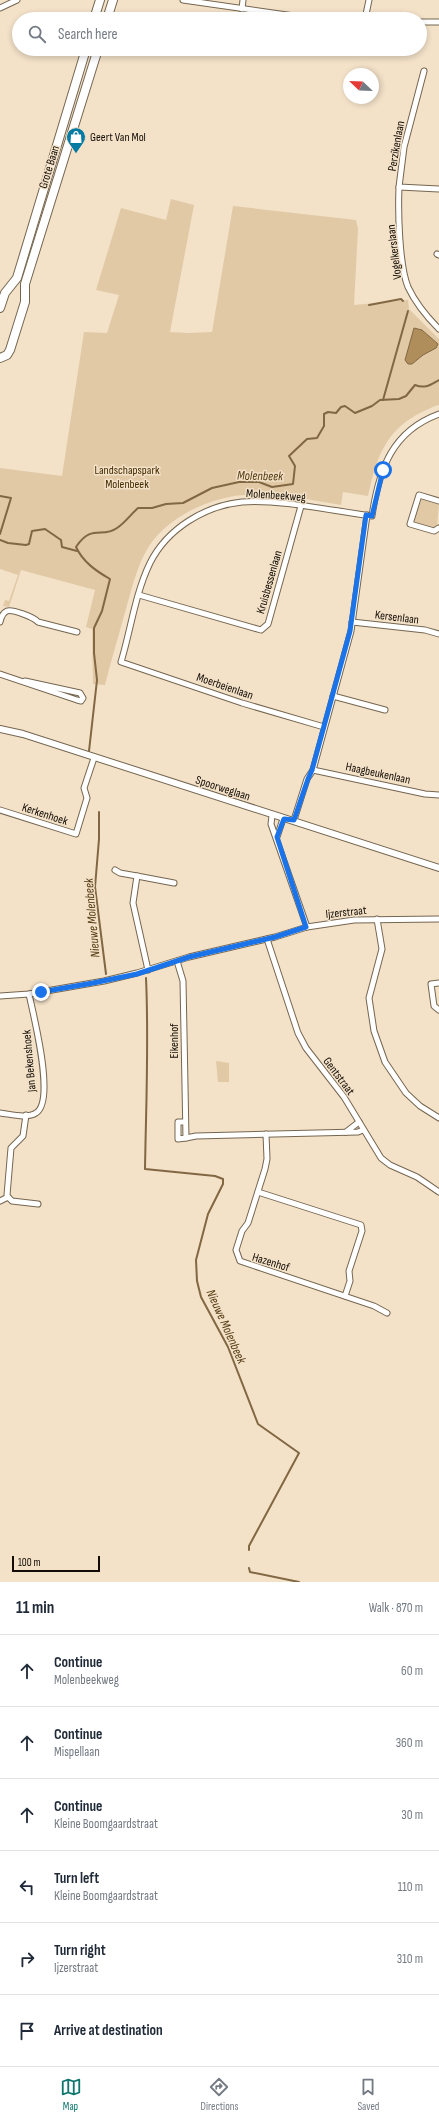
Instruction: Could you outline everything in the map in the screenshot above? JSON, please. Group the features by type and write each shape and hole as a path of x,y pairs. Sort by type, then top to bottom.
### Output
{"main road":[{"path":"96,12 100,0"},
{"path":"109,12 113,0"},
{"name":"Grote Baan","path":"0,308 5,293 17,278 84,56"},
{"name":"Grote Baan","path":"1,359 10,350 25,299 24,293 96,56"},
{"path":"9,289 18,288 24,293"}],"street":[{"path":"0,8 17,0"},
{"path":"183,0 264,12"},
{"path":"242,9 244,0"},
{"path":"366,12 369,0"},
{"path":"427,22 439,22"},
{"name":"Perzikenlaan","path":"424,71 404,147 400,187 439,189"},
{"name":"Vogelkerslaan","path":"400,187 398,208 402,261 408,286 423,313 439,329"},
{"path":"294,820 312,770 352,622 366,515 372,516 375,499 387,459 398,440 422,420 439,414"},
{"path":"413,493 439,501"},
{"path":"419,495 410,524 434,531 439,528"},
{"name":"Molenbeekweg","path":"121,662 143,581 157,551 171,534 185,523 212,510 243,502 300,506 366,515"},
{"name":"Kruisbessenlaan","path":"139,595 261,630 268,624 300,506"},
{"path":"0,622 2,615 6,611 10,611 35,618 38,622 77,632"},
{"name":"Kersenlaan","path":"352,622 425,630 439,634"},
{"name":"Moerbeienlaan","path":"121,662 242,703 324,726"},
{"path":"0,674 80,693 82,698 81,701 77,700 25,681"},
{"path":"333,696 385,710"},
{"name":"Spoorweglaan","path":"0,729 23,734 272,816 294,820 439,868"},
{"name":"Kerkenhoek","path":"0,810 76,834 87,798 84,788 94,758"},
{"name":"Haagbeukenlaan","path":"312,770 425,794 439,795"},
{"path":"272,816 271,824 277,837 306,927"},
{"path":"277,837 284,819"},
{"path":"115,870 120,873 174,883"},
{"path":"137,876 133,904 148,970"},
{"path":"377,919 382,949 370,998 374,1031 385,1062 406,1093 420,1106 439,1118"},
{"name":"Ijzerstraat","path":"0,996 29,994 93,983 267,939 306,927 354,920 439,919"},
{"name":"Gentstraat","path":"267,939 298,1033 306,1048 344,1097 384,1162 417,1177 439,1192"},
{"name":"Eikenhof","path":"177,961 183,981 186,1138 196,1136 358,1132 363,1130"},
{"path":"439,983 431,984 434,1006 439,1010"},
{"name":"Jan Bekenshoek","path":"26,1115 31,1115 38,1112 43,1100 43,1080 39,1038 29,994"},
{"path":"0,1113 26,1115 23,1136 11,1148 7,1195 12,1201 38,1204"},
{"path":"346,1132 359,1122"},
{"name":"Hazenhof","path":"266,1134 267,1159 248,1223 242,1232 236,1250 240,1261 374,1306 387,1313"},
{"path":"258,1192 361,1225 362,1231 349,1271 350,1281 345,1296"},
{"path":"0,1201 8,1197"}],"green space":[{"name":"Landschapspark Molenbeek","path":"171,199 194,205 170,332 212,332 233,206 356,220 358,229 354,305 408,300 409,309 439,339 439,405 409,419 391,437 379,458 368,496 343,492 341,505 305,499 257,494 233,496 196,508 165,528 150,545 137,571 105,685 93,684 92,629 86,627 95,590 21,570 9,607 3,606 5,600 9,601 18,575 0,569 0,468 62,476 84,332 107,333 119,295 96,290 121,208 166,220"},
{"path":"422,498 439,503 437,527 434,529 415,523 414,521"},
{"path":"216,1061 229,1063 229,1082 218,1082"}],"shaded area":[{"path":"414,328 422,330 438,344 436,348 423,355 412,364 408,364 405,360"}],"waterway":[{"path":"369,305 401,299 403,301"},
{"path":"383,400 408,311"},
{"name":"Molenbeek","path":"89,751 97,680 94,653 94,628 102,611 110,579 86,562 82,557 76,547 82,540 87,535 92,533 112,531 123,524 138,508 152,508 166,504 183,503 212,488 239,482 259,482 272,487 293,484 295,466 289,456 307,439 317,438 324,426 324,414 328,412 336,413 341,407 345,406 355,413 372,406 380,400 399,399 406,396 415,385 430,385 439,380"},
{"path":"0,496 11,498 0,534"},
{"path":"0,540 8,543 26,545 29,544 32,531 45,529 61,540 62,547 77,551"},
{"name":"Nieuwe Molenbeek","path":"99,812 99,839 95,887 106,974"},
{"name":"Nieuwe Molenbeek","path":"146,978 147,1050 145,1169 215,1176 223,1179 223,1184 208,1214 196,1260 197,1281 201,1297 228,1347 258,1424 299,1453 249,1546 249,1550"},
{"name":"Nieuwe Molenbeek","path":"249,1568 250,1572 299,1582"}],"place":[{"name":"Geert Van Mol","path":"76,154"}],"route":[{"path":"41,992 137,974 189,957 261,939 275,937 306,927 277,837 284,819 294,820 312,770 352,622 366,515 372,516 383,470"}]}
